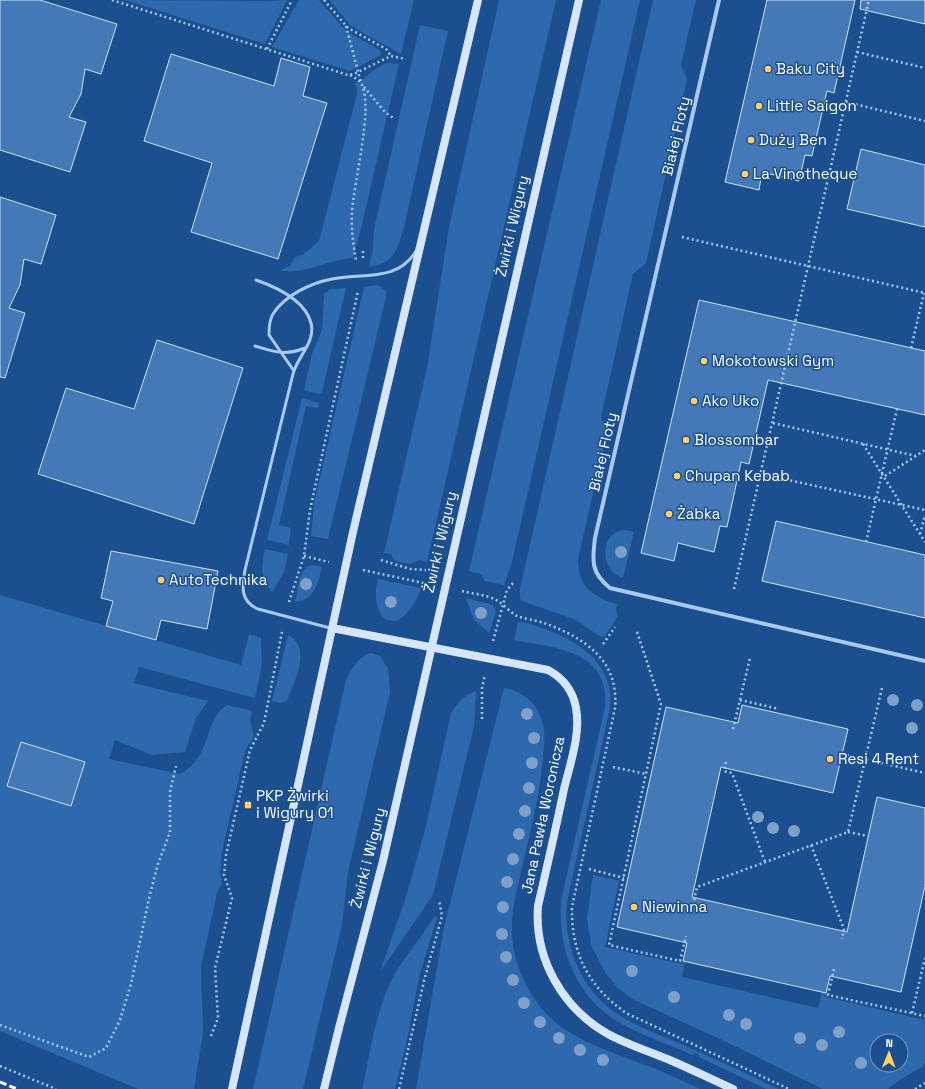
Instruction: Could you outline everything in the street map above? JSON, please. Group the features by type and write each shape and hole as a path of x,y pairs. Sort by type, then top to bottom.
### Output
{"main road":[{"path":"232,1089 353,532 478,0"},
{"name":"Żwirki i Wigury","path":"324,1089 383,861 579,0"},
{"name":"Jana Pawła Woronicza","path":"332,628 548,670 564,682 571,692 576,706 578,721 570,766 538,906 537,921 542,952 561,993 589,1022 609,1035 733,1089"}],"street":[{"name":"Białej Floty","path":"719,0 595,538 593,556 594,568 601,581 610,588 629,594 925,661"}],"lane":[{"path":"294,371 269,334 269,325 272,314 290,296 313,285 334,278 383,274 394,271 403,266 414,254 423,239"},
{"path":"256,280 276,287 290,296 306,313 312,330 294,371 245,570 243,592 250,605 258,609 332,628"},
{"path":"255,346 281,353 293,353 305,348"}],"path":[{"path":"112,0 350,75 362,83 376,102 393,118"},
{"path":"267,49 292,0"},
{"path":"324,0 346,26 386,49 391,56"},
{"path":"734,590 869,0"},
{"path":"346,26 364,92 365,123 352,212 352,238 356,261"},
{"path":"857,52 925,68"},
{"path":"350,75 391,56 406,59"},
{"path":"846,102 925,121"},
{"path":"666,233 924,293 911,348"},
{"path":"289,601 304,556 310,510 359,286"},
{"path":"866,542 897,409"},
{"path":"773,424 916,456"},
{"path":"863,444 925,542"},
{"path":"884,476 925,450"},
{"path":"761,474 925,510"},
{"path":"920,535 925,515"},
{"path":"304,556 326,561"},
{"path":"381,560 410,569 426,570"},
{"path":"379,574 423,583"},
{"path":"494,634 507,590 514,582"},
{"path":"463,591 493,599 518,616 561,630 588,645 607,666 614,681 616,694 615,708 572,907 572,921 576,948 590,977 612,1003 626,1013 789,1089"},
{"path":"603,644 615,627"},
{"path":"210,1036 218,1018 215,968 232,898 224,875 226,855 250,750 264,723 282,632"},
{"path":"637,632 661,704 609,945 680,961 686,936"},
{"path":"733,729 750,658"},
{"path":"482,688 482,720"},
{"path":"848,832 882,688"},
{"path":"740,700 779,709"},
{"path":"842,754 925,773"},
{"path":"726,762 724,771 732,772 765,862"},
{"path":"0,1025 89,1057 106,1048 120,1020 150,894 158,864 170,832 170,792 176,766"},
{"path":"613,767 646,774"},
{"path":"693,905 697,887 848,832 868,836"},
{"path":"811,845 844,929 842,939"},
{"path":"589,869 624,878"},
{"path":"399,1089 424,981 442,916 439,900"},
{"path":"912,1013 925,958"},
{"path":"834,969 828,995 925,1016"},
{"path":"0,1066 56,1089"},
{"path":"915,1089 925,1083"}],"shaded area":[{"path":"125,0 267,1 287,0 265,44"},
{"path":"299,0 319,0 346,31 380,50 381,55 350,71 272,47"},
{"path":"329,0 414,0 401,54 351,26"},
{"path":"499,0 556,0 427,562 419,560 410,564 395,561 391,554 384,553 427,368 449,227"},
{"path":"601,0 640,0 512,562 504,585 485,581 481,574 469,571"},
{"path":"653,0 696,0 681,65 687,79 646,263 633,274 601,417 607,432 578,559 581,577 588,589 601,598 617,604 616,610 618,616 605,636 601,637 574,619 525,602 520,599 520,589"},
{"path":"420,25 448,31 400,242 394,254 384,263 369,266 373,249 374,229"},
{"path":"388,63 399,64 353,258 335,261 298,271 280,270 290,266 295,257 304,254 319,241 357,94 357,88 354,84"},
{"path":"378,285 386,291 386,297 328,539 311,536 314,504 364,287"},
{"path":"346,288 322,392 319,394 304,390 312,354 322,330 324,294 330,289"},
{"path":"302,398 319,403 318,408 306,406 279,525 291,528 289,545 267,540"},
{"path":"626,530 634,532 623,578 615,574 609,567 605,551 611,536 618,531"},
{"path":"265,549 288,554 284,572 272,592 265,582 262,572"},
{"path":"311,565 322,567 317,585 307,598 302,601 295,602 301,575 307,567"},
{"path":"378,579 421,588 412,607 397,621 386,620 382,616 376,601"},
{"path":"0,595 241,665 249,634 261,638 262,665 255,698 139,667 134,683 208,701 196,718 185,752 152,755 115,740 109,759 180,774 191,766 198,758 214,720 219,712 227,705 252,711 250,720 254,736 245,751 222,852 220,872 222,884 217,893 201,967 203,1033 194,1089 138,1089 0,1031"},
{"path":"466,598 493,605 496,612 489,633 474,620"},
{"path":"518,622 528,623 558,634 583,649 601,668 607,680 610,693 610,708 567,902 568,935 577,966 594,993 606,1005 627,1020 778,1089 766,1089 701,1058 696,1053 692,1055 621,1024 598,1007 587,995 578,981 571,966 562,934 561,900 605,707 604,688 599,674 589,663 577,655 546,646 514,640"},
{"path":"288,635 295,641 299,648 301,657 300,666 287,701 280,703 272,701"},
{"path":"371,653 380,656 388,669 390,692 348,872 342,925 303,1089 253,1089 346,680 353,667 359,660"},
{"path":"504,688 523,695 533,703 540,715 544,735 542,772 534,817 515,897 512,918 514,952 528,989 549,1016 560,1026 573,1034 586,1041 700,1089 416,1089 444,927"},
{"path":"476,691 474,726 433,895 380,972 406,897 426,826 451,713 462,699"},
{"path":"593,875 619,881 605,947 682,964 683,961 685,961 682,977 818,1008 822,992 826,993 825,997 925,1020 925,1063 922,1067 901,1079 888,1089 823,1089 720,1039 632,999 618,988 606,974 591,945 587,918"},
{"path":"435,916 437,918 419,977 407,1040 395,1089 362,1089 374,1032 387,990 398,969"}],"building":[{"path":"0,0 40,0 117,24 101,74 85,69 81,94 69,117 86,122 70,172 0,150"},
{"path":"767,0 855,0 834,93 827,91 812,156 805,155 799,181 762,172 759,190 725,182"},
{"path":"861,0 925,0 925,24 860,9"},
{"path":"171,54 274,86 281,58 310,67 303,96 327,103 278,259 191,232 212,163 144,141"},
{"path":"861,149 925,165 925,227 847,209"},
{"path":"0,197 56,215 41,264 24,259 20,285 9,308 25,313 5,378 0,377"},
{"path":"699,300 925,351 925,415 768,380 749,464 741,462 727,527 720,526 714,552 678,543 674,561 641,553"},
{"path":"157,340 243,368 194,524 38,474 66,388 134,409"},
{"path":"776,521 925,555 925,618 762,581"},
{"name":"AutoTechnika","path":"111,551 218,571 207,629 161,620 156,640 106,626 113,601 101,598"},
{"path":"742,705 848,729 833,793 721,767 692,897 847,932 877,797 925,808 925,886 901,992 830,976 826,993 683,961 687,943 617,927 666,707 738,723"},
{"path":"21,742 85,762 71,806 7,786"}],"railway":[{"path":"0,1082 17,1089"}],"place":[{"name":"Baku City","path":"768,69"},
{"name":"Little Saigon","path":"759,106"},
{"name":"Duży Ben","path":"751,140"},
{"name":"La Vinotheque","path":"745,174"},
{"name":"Mokotowski Gym","path":"704,361"},
{"name":"Ako Uko","path":"694,401"},
{"name":"Blossombar","path":"686,440"},
{"name":"Chupan Kebab","path":"677,476"},
{"name":"Żabka","path":"669,514"},
{"name":"AutoTechnika","path":"161,580"},
{"name":"Resi 4 Rent","path":"830,759"},
{"name":"PKP Żwirki i Wigury 01","path":"248,805"},
{"name":"Niewinna","path":"634,907"}]}
